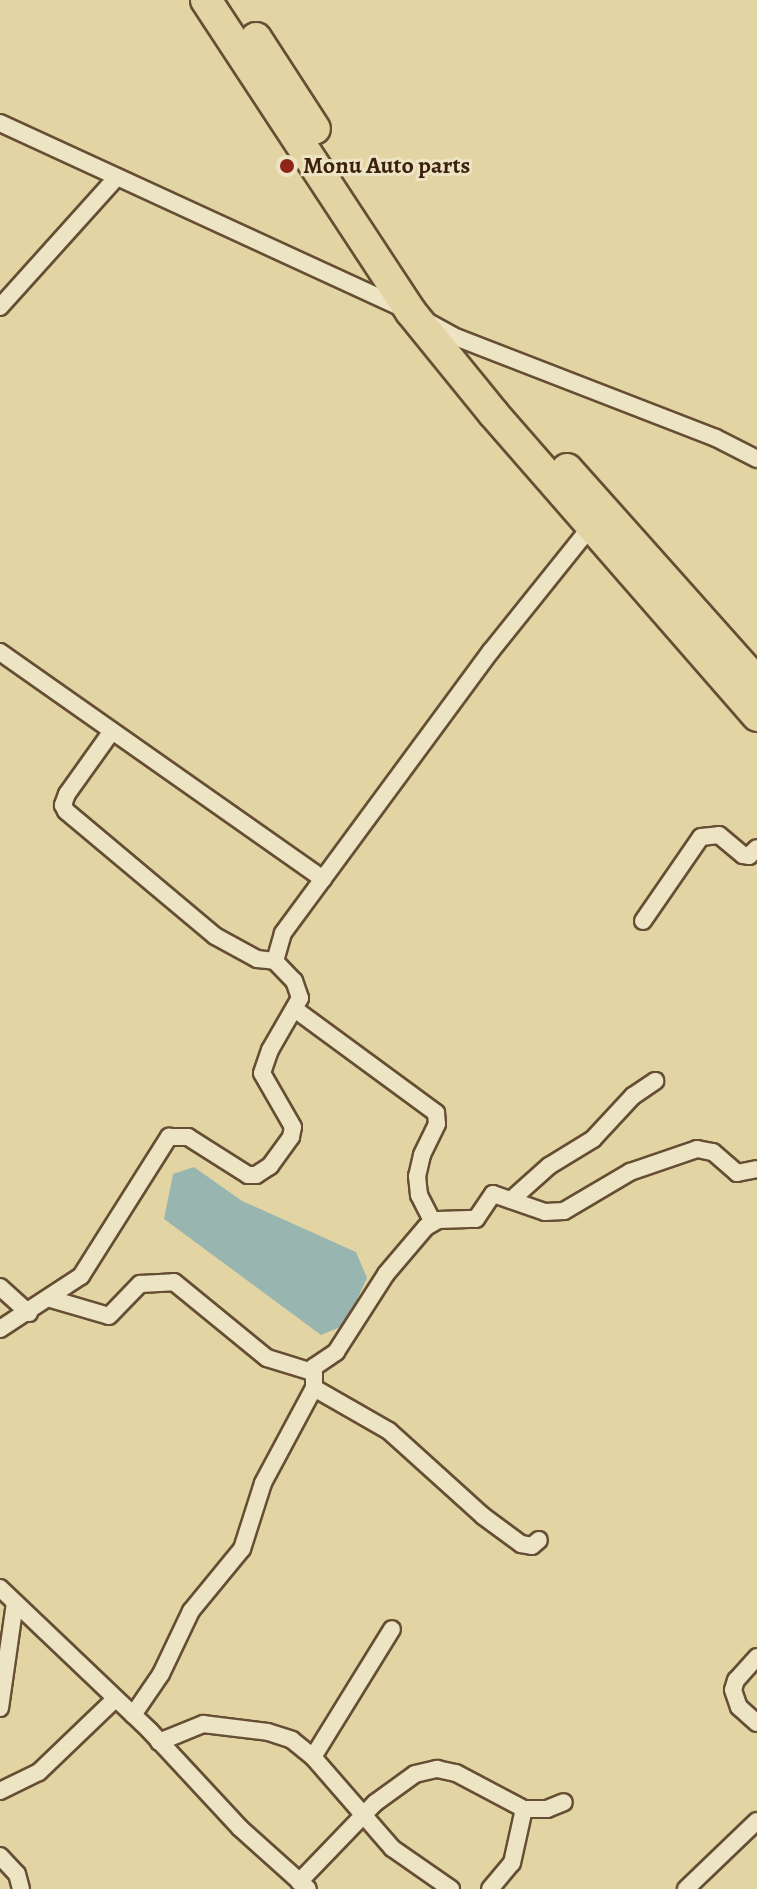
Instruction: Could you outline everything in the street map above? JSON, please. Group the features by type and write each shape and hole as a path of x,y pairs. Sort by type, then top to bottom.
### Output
{"highway":[{"path":"206,0 411,312 591,526 757,716"},
{"path":"230,0 398,261 453,336 757,682"}],"street":[{"path":"0,123 411,312 453,336 716,438 757,459"},
{"path":"0,307 116,178"},
{"path":"275,961 283,933 491,651 591,526"},
{"path":"0,652 323,879"},
{"path":"0,1329 51,1299 89,1266 169,1137 188,1137 248,1175 256,1175 270,1166 291,1137 293,1127 262,1073 270,1050 296,1010 299,989 275,961 257,959 215,936 66,811 63,805 67,794 112,731"},
{"path":"643,921 701,837 719,835 743,855 749,856 757,848"},
{"path":"296,1010 436,1113 437,1124 422,1155 417,1176 419,1195 433,1222"},
{"path":"511,1200 549,1166 593,1139 633,1096 655,1081"},
{"path":"133,1715 161,1674 191,1611 242,1549 263,1483 313,1380 318,1363 336,1352 386,1274 433,1222 476,1219 493,1194 545,1212 564,1211 630,1172 697,1149 713,1152 737,1173 757,1169"},
{"path":"51,1299 100,1316 109,1316 140,1284 174,1282 267,1358 313,1380 389,1431 483,1516 521,1544 532,1546 539,1540"},
{"path":"0,1287 29,1313"},
{"path":"0,1588 133,1715 231,1818 304,1885 364,1814 404,1780 437,1769 456,1773 524,1809 547,1809 564,1802"},
{"path":"0,1708 15,1603"},
{"path":"313,1757 392,1629"},
{"path":"757,1657 736,1680 733,1690 739,1707 757,1723"},
{"path":"0,1791 39,1772 115,1699"},
{"path":"159,1742 192,1726 232,1725 280,1735 313,1757 392,1848 451,1889"},
{"path":"490,1889 512,1863 524,1809"},
{"path":"686,1889 757,1821"},
{"path":"0,1856 17,1874 21,1889"}],"water":[{"path":"194,1167 242,1201 356,1252 367,1278 345,1325 321,1335 164,1219 173,1174"}],"place":[{"name":"Monu Auto parts","path":"287,166"}]}
